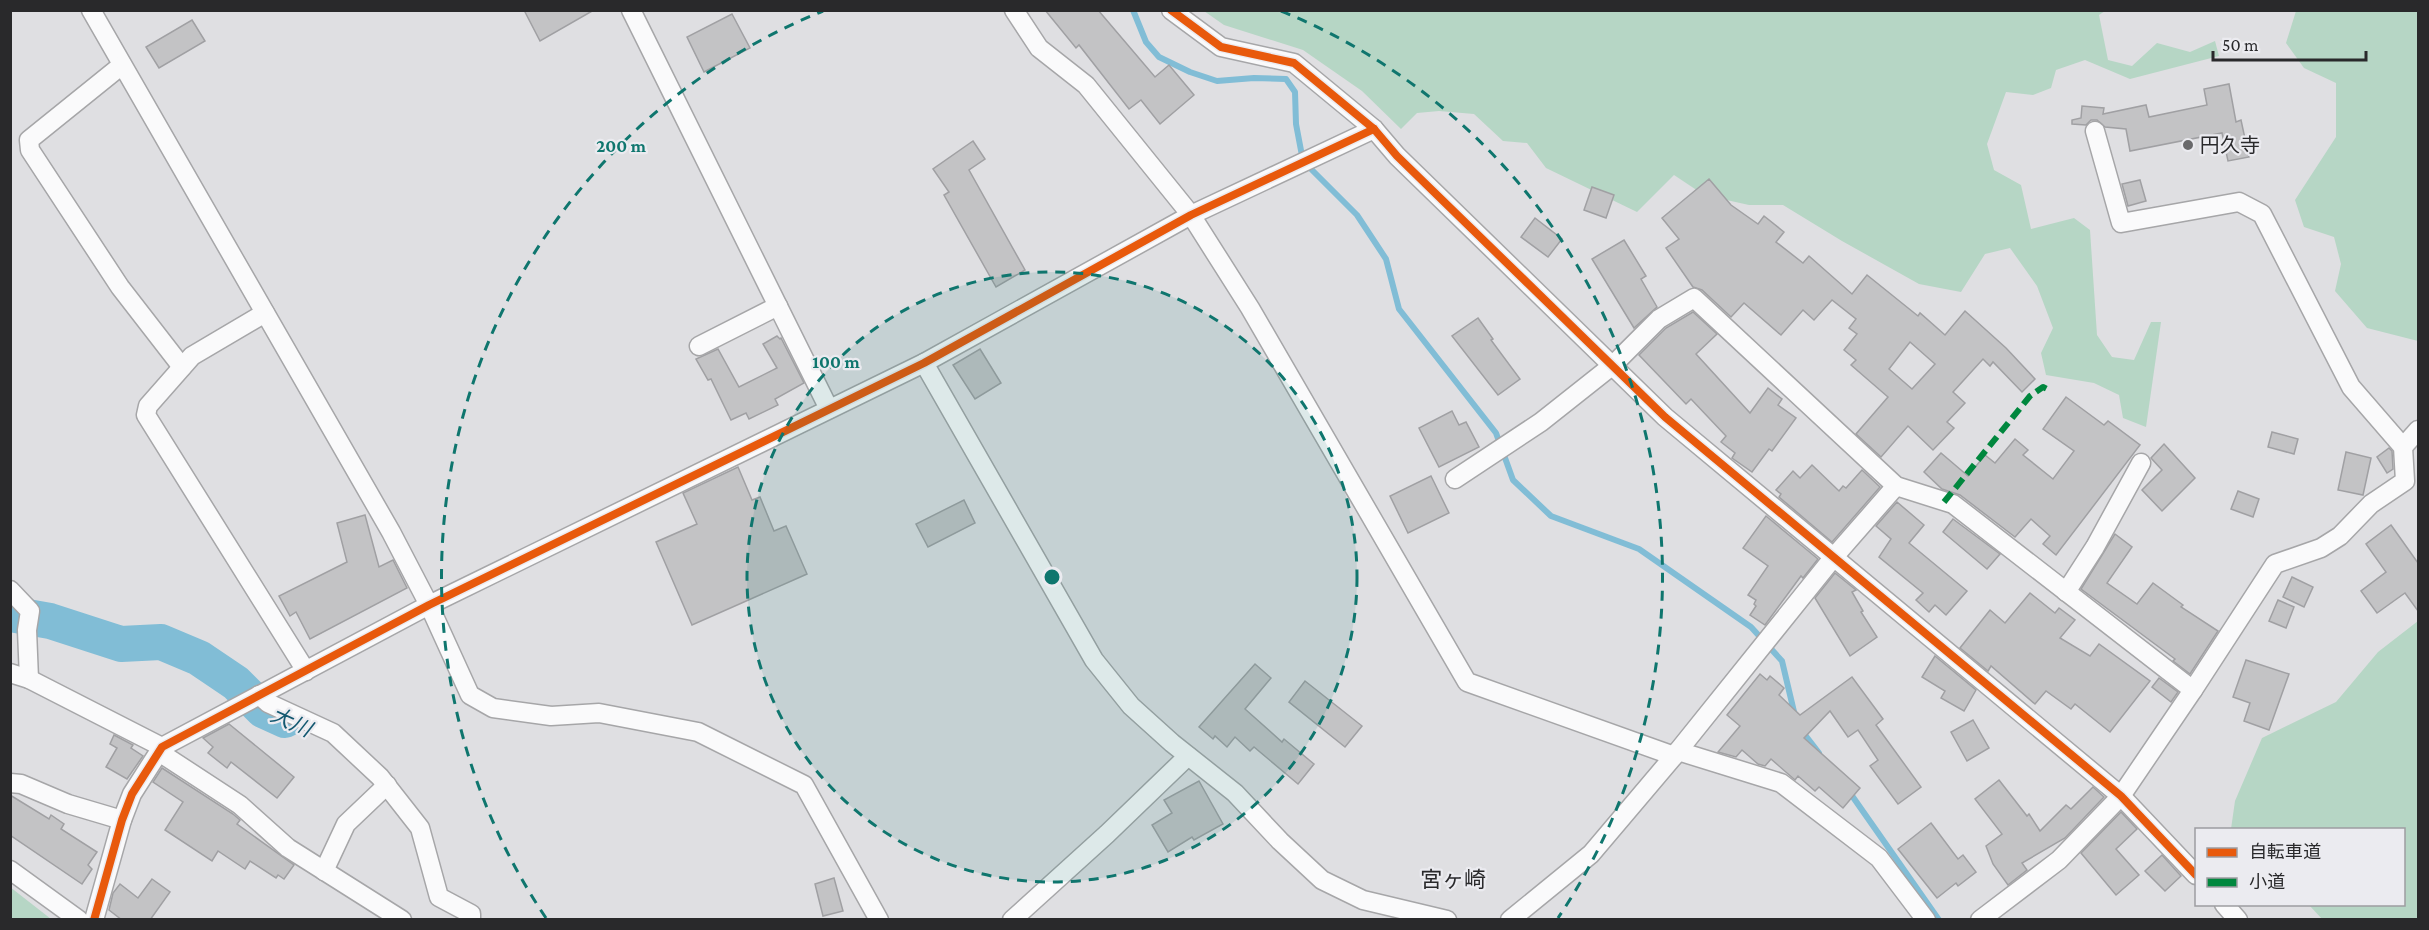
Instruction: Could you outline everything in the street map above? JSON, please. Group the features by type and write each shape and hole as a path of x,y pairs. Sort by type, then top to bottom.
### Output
{"street":[{"path":"91,10 391,532 429,605 470,694 493,708 551,716 599,712 698,732 804,785 879,920"},
{"path":"631,10 830,409"},
{"path":"1014,10 1038,48 1086,85 1191,215 1250,308 1467,682 1676,753 1781,783 1879,858 1926,920"},
{"path":"1171,10 1221,47 1294,63 1374,129 1397,156 1665,417 2121,796 2195,874"},
{"path":"122,65 29,140 30,150 120,287 182,367"},
{"path":"94,920 122,820 132,794 160,750 429,605 924,363 1191,215 1374,129"},
{"path":"1980,920 2059,860 2121,796 2275,564 2321,548 2340,536 2371,504 2405,481 2403,447 2351,387 2262,214 2239,202 2121,223 2095,131"},
{"path":"1455,479 1541,422 1613,365 1659,319 1694,298 1896,486 1953,504 2193,690"},
{"path":"699,346 778,306"},
{"path":"265,314 192,356 148,406 146,415 306,671"},
{"path":"924,363 1094,660 1131,706 1235,793 1280,841 1322,880 1364,900 1447,920"},
{"path":"2403,447 2418,430"},
{"path":"2066,592 2095,547 2141,462"},
{"path":"1510,920 1591,854 1676,753 1833,558 1896,486"},
{"path":"10,590 30,611 27,630 29,679"},
{"path":"10,672 29,679 160,750 240,805 288,848 402,920"},
{"path":"259,696 268,704 333,733 387,786 420,828 439,897 471,914 471,920"},
{"path":"1012,920 1107,834 1188,756"},
{"path":"10,783 21,784 68,804 122,820"},
{"path":"324,871 346,824 387,786"},
{"path":"10,870 79,920"},
{"path":"2226,906 2238,920"}],"green space":[{"path":"1204,11 2105,11 2099,15 2108,60 2132,66 2157,43 2190,52 2215,41 2219,56 2130,79 2085,60 2056,70 2051,88 2033,95 2006,92 1987,144 1994,170 2021,185 2031,229 2074,218 2090,230 2097,335 2112,357 2134,360 2151,322 2161,322 2146,427 2123,418 2119,395 2094,383 2046,375 2041,353 2053,328 2037,286 2010,248 1985,254 1961,292 1919,284 1783,205 1749,205 1704,195 1674,175 1637,212 1546,168 1527,143 1503,141 1474,114 1439,111 1417,113 1401,129 1362,91 1303,50 1224,25"},
{"path":"2296,11 2418,11 2418,341 2367,328 2335,291 2341,264 2334,237 2304,227 2295,200 2336,137 2336,83 2304,68 2286,43"},
{"path":"2418,621 2418,919 2322,919 2310,906 2405,906 2405,828 2231,828 2235,801 2262,738 2336,702 2378,652"},
{"path":"10,887 51,919 11,919"}],"building":[{"path":"524,10 594,10 540,41"},
{"path":"1045,10 1098,10 1155,77 1169,65 1194,95 1160,124 1141,100 1129,109 1079,45 1076,48"},
{"path":"732,14 750,48 704,72 687,37"},
{"path":"192,20 205,41 159,68 146,47"},
{"name":"円久寺","path":"2229,84 2236,122 2241,120 2249,157 2228,161 2222,133 2130,151 2126,129 2105,127 2097,120 2091,120 2086,125 2072,124 2072,120 2081,118 2082,106 2104,108 2103,114 2146,105 2149,117 2207,105 2204,89"},
{"path":"973,141 985,159 969,170 1025,270 996,287 944,195 949,192 933,169"},
{"path":"1709,179 1731,205 1758,224 1764,216 1784,232 1776,242 1803,263 1809,256 1852,294 1867,275 1918,316 1920,313 1945,335 1965,311 2006,348 2035,379 2022,392 1993,362 1990,366 1983,359 1953,392 1965,403 1947,422 1954,428 1933,450 1908,426 1881,457 1856,434 1888,397 1851,365 1856,360 1844,350 1857,334 1849,328 1856,319 1832,300 1814,320 1803,310 1781,335 1744,303 1731,317 1702,290 1693,287 1666,248 1679,239 1662,218","holes":["1910,342 1935,364 1912,389 1889,369"]},
{"path":"2140,180 2146,201 2128,206 2122,184"},
{"path":"1592,187 1614,195 1606,218 1584,210"},
{"path":"1535,218 1562,239 1548,257 1521,237"},
{"path":"1624,240 1646,276 1641,279 1657,307 1634,328 1592,259"},
{"path":"1693,312 1717,334 1696,354 1750,413 1768,388 1782,399 1778,405 1796,418 1772,451 1769,449 1752,472 1732,458 1735,453 1721,442 1726,436 1691,399 1686,404 1639,355 1666,328"},
{"path":"1478,318 1520,379 1498,395 1452,336"},
{"path":"777,336 781,338 804,383 775,399 778,405 749,419 746,413 731,420 711,379 708,380 696,359 718,349 739,387 777,368 763,344"},
{"path":"980,349 1001,383 975,399 953,365"},
{"path":"2066,397 2104,425 2108,421 2140,445 2056,555 2043,544 2050,536 2031,519 2015,537 1960,495 1942,489 1924,472 1941,453 1968,476 1985,455 1995,463 2015,439 2028,450 2023,455 2053,479 2074,451 2043,429"},
{"path":"1452,411 1459,425 1466,422 1479,447 1439,467 1419,428"},
{"path":"2272,432 2298,439 2294,454 2268,447"},
{"path":"2164,444 2195,478 2162,511 2142,490 2162,470 2151,458"},
{"path":"2389,448 2392,451 2393,469 2387,473 2377,457"},
{"path":"2346,452 2371,458 2363,495 2338,490"},
{"path":"1812,465 1839,491 1843,486 1846,488 1862,470 1880,487 1832,542 1779,497 1781,494 1776,490 1793,471 1800,478"},
{"path":"738,467 752,500 760,497 774,531 786,526 807,574 692,625 656,542 697,524 683,493"},
{"path":"1431,476 1449,513 1408,533 1390,496"},
{"path":"2238,491 2259,499 2253,517 2231,509"},
{"path":"964,500 975,523 928,547 916,524"},
{"path":"1897,502 1924,525 1909,543 1967,591 1946,615 1935,605 1929,612 1916,600 1923,593 1879,557 1891,539 1876,526"},
{"path":"365,515 379,567 393,560 407,588 310,639 296,612 290,616 279,596 347,562 337,523"},
{"path":"1766,516 1818,559 1803,578 1801,576 1765,625 1750,615 1756,606 1754,604 1756,600 1748,595 1768,566 1743,548"},
{"path":"1953,519 2000,554 1987,569 1943,532"},
{"path":"2391,525 2418,563 2418,611 2405,593 2377,613 2361,591 2386,572 2366,544"},
{"path":"2115,534 2132,547 2107,583 2137,604 2153,583 2183,605 2181,607 2218,631 2190,674 2173,661 2175,659 2081,589"},
{"path":"1835,573 1856,590 1852,592 1863,611 1861,612 1877,637 1850,656 1815,598"},
{"path":"2292,577 2313,587 2304,607 2283,597"},
{"path":"2030,593 2055,613 2059,608 2075,620 2060,638 2090,656 2099,644 2150,681 2110,732 2075,704 2071,709 2046,691 2035,704 1991,666 1988,671 1960,648 1990,610 2005,623"},
{"path":"2278,600 2294,607 2286,628 2269,621"},
{"path":"1935,656 1976,690 1964,711 1941,698 1945,691 1922,677"},
{"path":"2246,660 2289,674 2269,730 2244,721 2250,703 2233,697"},
{"path":"1255,664 1271,678 1245,709 1282,742 1284,739 1314,764 1298,784 1254,747 1250,751 1235,737 1227,747 1215,736 1213,739 1199,727"},
{"path":"1760,674 1767,680 1770,676 1784,688 1779,695 1800,715 1852,677 1883,719 1876,725 1921,787 1898,804 1870,766 1878,760 1858,730 1848,737 1830,711 1804,738 1860,788 1843,808 1819,787 1815,791 1798,776 1795,780 1771,759 1765,766 1758,764 1742,750 1736,757 1718,752 1740,726 1727,715"},
{"path":"2159,678 2178,692 2171,702 2152,687"},
{"path":"1305,681 1362,726 1345,747 1289,702"},
{"path":"1973,720 1989,748 1967,761 1951,732"},
{"path":"229,724 294,777 277,798 231,762 227,768 208,753 213,747 203,738"},
{"path":"114,735 133,745 131,748 143,756 127,779 106,767 117,748 110,744"},
{"path":"162,768 233,814 240,820 237,824 294,865 284,879 278,875 276,878 250,861 245,869 218,851 212,861 165,830 183,802 153,782"},
{"path":"1999,780 2027,816 2029,814 2040,831 2066,805 2071,809 2093,787 2104,797 2065,838 2022,863 2027,870 2008,885 1993,864 1986,846 2002,834 1975,799"},
{"path":"1199,781 1223,824 1194,840 1192,837 1168,852 1152,825 1172,813 1164,800"},
{"path":"10,795 49,819 51,815 64,824 61,829 97,852 88,865 92,869 82,884 10,835"},
{"path":"2121,812 2137,829 2116,849 2139,875 2116,895 2081,853"},
{"path":"1931,823 1958,859 1963,855 1976,872 1958,886 1956,883 1937,898 1898,849"},
{"path":"2162,855 2181,876 2165,891 2145,871"},
{"path":"834,878 843,911 823,916 815,884"},
{"path":"152,879 170,892 150,920 122,920 109,910 113,893 120,884 138,898"}],"waterway":[{"path":"1133,10 1146,42 1159,57 1190,72 1217,81 1254,78 1286,79 1295,92 1296,124 1303,161 1357,215 1386,259 1399,309 1496,433 1513,480 1551,516 1639,549 1751,627 1782,661 1795,716"},
{"name":"大川","path":"10,608 16,615 50,621 121,644 161,642 199,658 236,683 263,710 285,720"},
{"path":"1802,731 1819,753"},
{"path":"1848,790 1939,920"}],"marked path":[{"path":"1944,502 2030,396 2043,387 2047,389"}],"cycle path":[{"path":"1171,10 1221,47 1294,63 1374,129 1397,156 1665,417 2121,796 2195,874"},
{"path":"94,920 122,820 132,794 162,747 429,605 924,363 1191,215 1374,129"}],"place":[{"name":"円久寺","path":"2188,145"}],"district":[{"name":"宮ヶ崎","path":"1453,879"}]}
